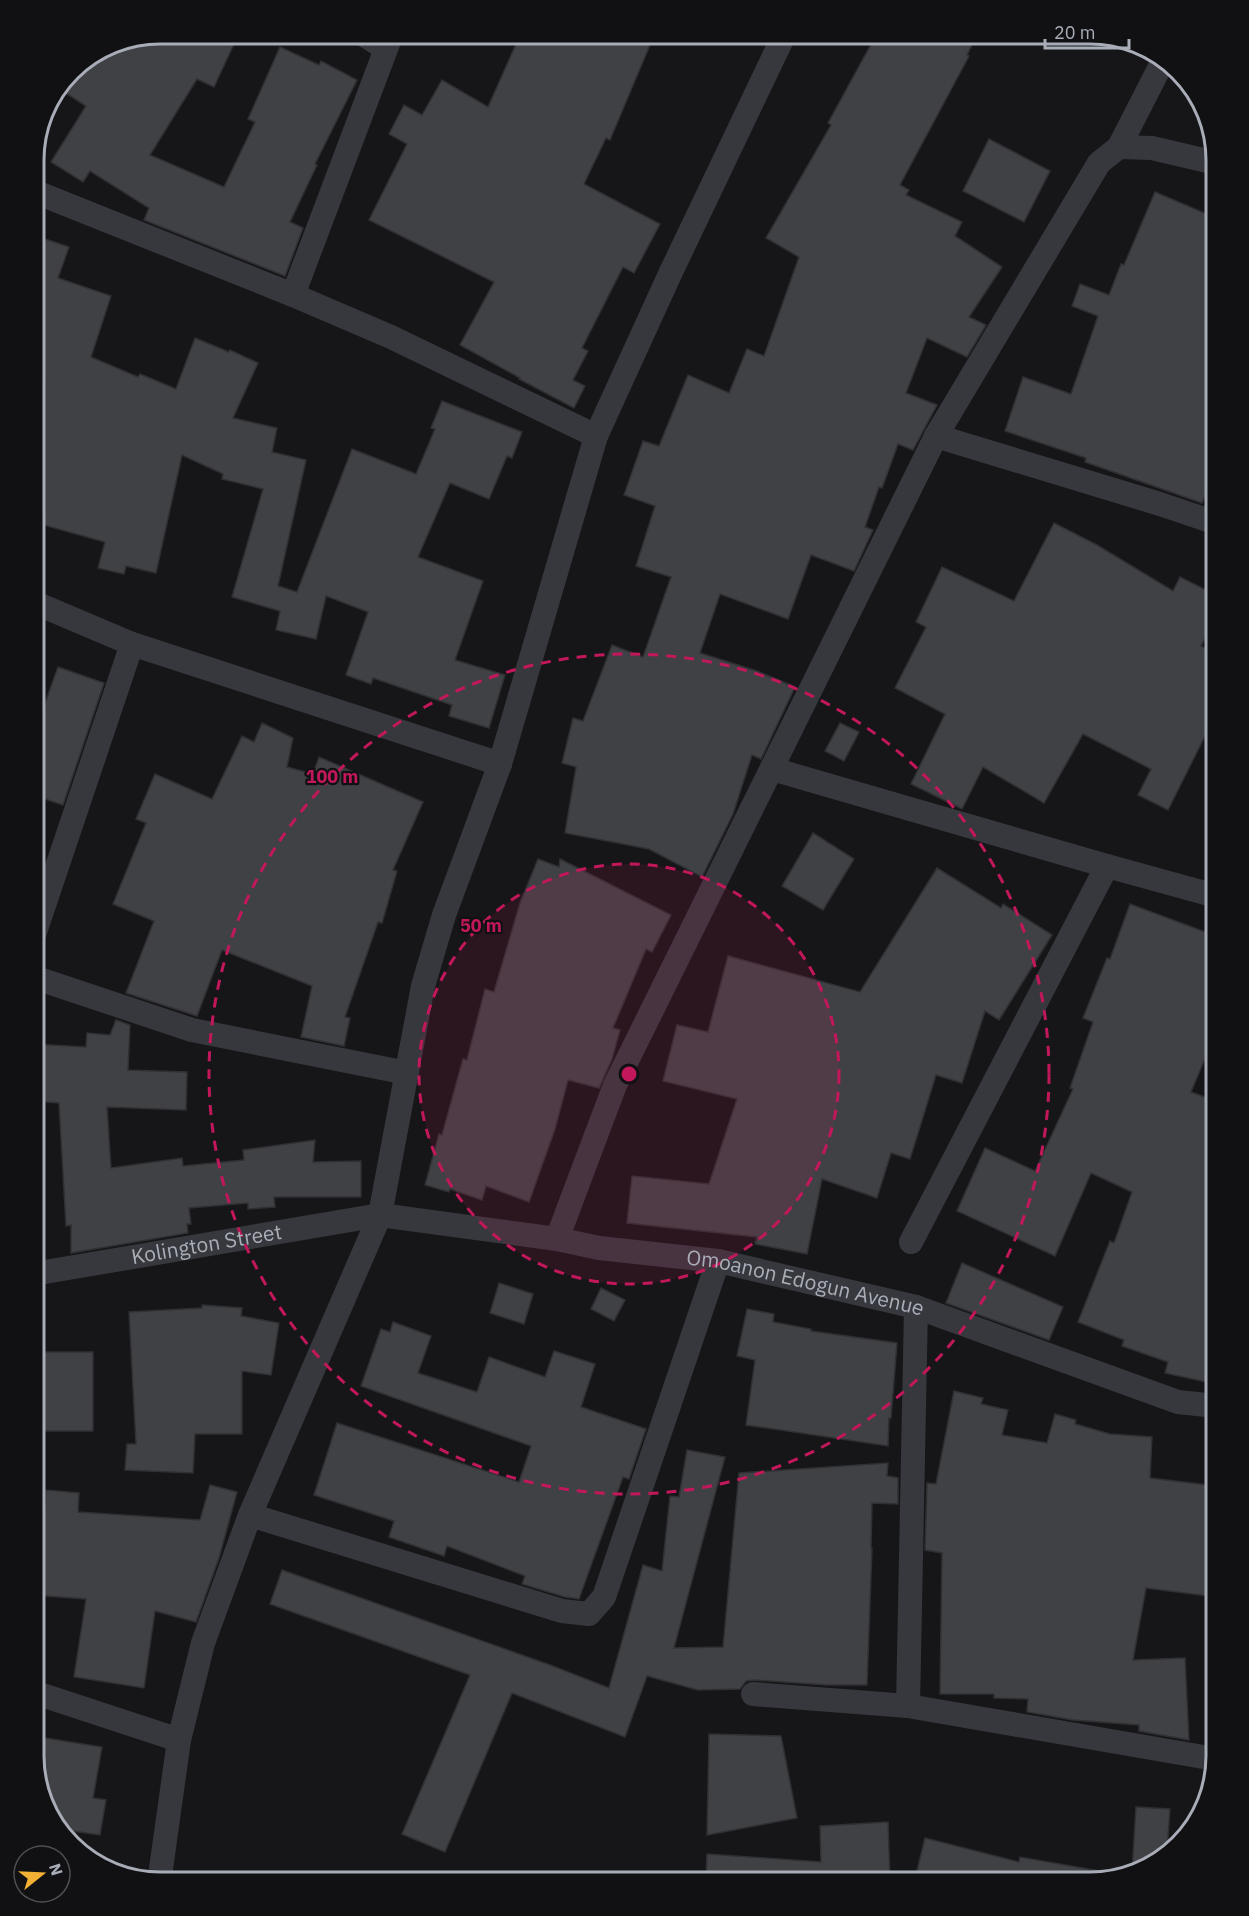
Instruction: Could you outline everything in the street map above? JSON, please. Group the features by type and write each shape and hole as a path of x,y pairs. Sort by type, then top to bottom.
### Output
{"street":[{"path":"293,295 387,44"},
{"path":"161,1872 179,1740 203,1643 250,1515 380,1215 423,986 444,915 500,764 596,436 780,44"},
{"path":"557,1239 615,1085 936,436 1099,163 1119,147 1160,68"},
{"path":"1119,147 1152,147 1206,160"},
{"path":"44,195 293,295 391,337 596,436"},
{"path":"936,436 1206,520"},
{"path":"44,607 132,644 500,764"},
{"path":"44,905 132,644"},
{"path":"772,769 1206,893"},
{"path":"911,1242 1107,866"},
{"path":"44,981 192,1030 407,1073"},
{"name":"Omoanon Edogun Avenue","path":"380,1215 557,1239 599,1248 718,1261 916,1307 1178,1402 1206,1405"},
{"name":"Kolington Street","path":"44,1272 380,1215"},
{"path":"250,1515 562,1611 589,1614 604,1597 718,1261"},
{"path":"908,1706 916,1307"},
{"path":"753,1694 908,1706 1206,1757"},
{"path":"44,1696 179,1740"}],"building":[{"path":"145,44 234,44 214,87 197,79 150,155 224,187 255,122 248,119 280,47 319,65 321,61 357,80 315,164 317,165 290,222 303,228 285,276 144,220 149,208 90,171 83,182 51,162 86,106 65,93 83,72 115,52"},
{"path":"516,44 650,44 610,140 606,138 584,184 660,224 634,273 623,267 582,348 588,351 573,380 585,386 574,408 460,345 494,282 369,220 407,144 389,134 404,105 422,115 442,80 488,107"},
{"path":"871,44 972,44 967,55 969,56 900,185 909,190 906,195 962,222 955,236 1002,267 969,317 986,325 967,357 927,338 906,393 937,405 913,450 898,444 865,527 873,530 854,571 811,555 788,619 720,594 700,653 757,671 795,687 761,759 752,755 733,814 702,877 649,849 565,833 576,767 562,763 573,718 583,721 612,645 643,657 671,577 636,566 655,506 624,495 643,441 659,446 688,375 729,393 747,349 764,356 799,257 766,238 831,125 828,123"},
{"path":"989,139 1050,171 1024,222 963,191"},
{"path":"1155,192 1206,214 1206,494 1202,503 1085,462 1086,458 1005,431 1023,377 1071,394 1098,316 1072,306 1080,284 1109,295 1121,264 1124,265"},
{"path":"44,239 69,247 58,278 111,296 91,357 138,377 140,374 176,389 195,338 258,363 233,418 277,428 272,452 306,460 278,586 297,592 352,449 416,474 435,429 431,428 442,401 522,432 512,458 507,456 489,499 450,483 418,557 483,581 455,660 505,675 489,728 449,716 452,705 373,678 371,684 346,675 368,612 326,596 316,639 276,630 280,611 232,597 263,489 222,479 223,474 182,455 156,573 126,566 124,574 98,568 105,542 44,525"},
{"path":"1054,523 1097,545 1173,591 1180,577 1206,590 1206,637 1201,646 1206,649 1206,734 1168,810 1138,795 1151,769 1083,734 1044,803 983,767 962,809 911,784 945,714 895,688 926,627 916,622 942,567 1014,601"},
{"path":"58,667 104,683 63,805 44,799 44,706"},
{"path":"262,723 293,738 287,767 313,774 319,757 423,802 393,870 397,871 382,923 378,922 345,1017 350,1018 344,1046 301,1037 312,986 222,950 197,1016 126,993 154,921 113,904 146,823 136,819 155,774 212,799 242,736 254,742"},
{"path":"840,723 859,732 844,761 825,751"},
{"path":"813,833 854,859 823,910 782,886"},
{"path":"538,859 559,867 560,859 671,915 652,952 646,949 613,1028 620,1030 612,1059 599,1088 568,1080 555,1129 529,1202 486,1186 482,1200 450,1189 449,1192 425,1185 439,1134 442,1135 463,1059 467,1060 485,989 494,992 520,903"},
{"path":"937,868 1001,908 1003,904 1052,935 999,1020 985,1011 962,1083 936,1075 910,1159 891,1153 877,1198 822,1179 807,1254 755,1244 757,1237 627,1223 632,1176 709,1184 737,1099 663,1081 677,1025 708,1032 728,956 860,992"},
{"path":"1130,904 1206,932 1206,1056 1191,1092 1206,1097 1206,1382 1165,1373 1168,1362 1122,1346 1124,1340 1078,1322 1110,1241 1114,1243 1132,1192 1091,1173 1055,1256 957,1211 985,1148 1035,1171 1073,1089 1070,1088 1093,1022 1083,1018 1107,958 1110,959"},
{"path":"116,1020 130,1025 128,1070 187,1072 186,1110 107,1107 111,1168 182,1158 183,1166 244,1160 243,1150 315,1140 313,1162 361,1161 361,1197 274,1197 275,1207 248,1209 248,1203 189,1208 191,1224 187,1224 188,1233 71,1253 71,1225 66,1226 59,1103 44,1102 44,1045 86,1047 87,1033 110,1035"},
{"path":"962,1263 1063,1307 1049,1340 946,1303"},
{"path":"499,1283 533,1294 524,1324 490,1313"},
{"path":"601,1288 625,1300 614,1321 591,1309"},
{"path":"202,1305 242,1308 241,1316 279,1323 271,1375 242,1371 242,1434 195,1434 193,1473 125,1470 127,1444 136,1444 129,1312 202,1308"},
{"path":"747,1309 774,1314 773,1322 811,1329 811,1331 897,1343 888,1446 746,1425 755,1360 737,1356"},
{"path":"393,1322 431,1336 418,1373 477,1392 489,1357 545,1377 554,1351 595,1364 581,1407 646,1429 629,1479 623,1477 579,1599 522,1584 525,1576 447,1546 444,1556 389,1537 394,1521 314,1495 337,1423 519,1482 531,1446 361,1386 381,1329 390,1332"},
{"path":"44,1352 93,1352 93,1431 44,1431"},
{"path":"954,1391 983,1398 981,1404 1008,1410 1002,1435 1047,1443 1055,1414 1076,1420 1075,1424 1110,1434 1152,1437 1150,1478 1206,1485 1206,1596 1146,1588 1133,1660 1185,1658 1189,1740 1139,1731 1139,1725 1073,1720 1027,1712 1028,1699 994,1698 994,1694 940,1694 942,1553 925,1550 927,1483 936,1484"},
{"path":"687,1450 725,1457 674,1648 723,1647 739,1473 888,1463 887,1476 898,1478 898,1504 872,1503 867,1685 754,1680 746,1681 740,1689 698,1690 647,1676 625,1737 512,1693 445,1852 402,1834 470,1675 270,1604 282,1570 609,1688 643,1565 662,1571 670,1496 679,1497"},
{"path":"210,1485 237,1492 219,1558 196,1622 155,1611 144,1688 74,1677 86,1599 44,1596 46,1490 79,1493 78,1512 200,1520"},
{"path":"709,1734 781,1736 797,1818 707,1835"},
{"path":"44,1738 102,1747 93,1798 106,1800 100,1835 70,1831 59,1814 52,1801 44,1771"},
{"path":"1136,1807 1170,1809 1168,1841 1147,1857 1132,1865"},
{"path":"888,1822 890,1872 706,1872 707,1854 821,1862 820,1826"},
{"path":"925,1838 1019,1862 1020,1857 1100,1871 1100,1872 917,1872"}]}
